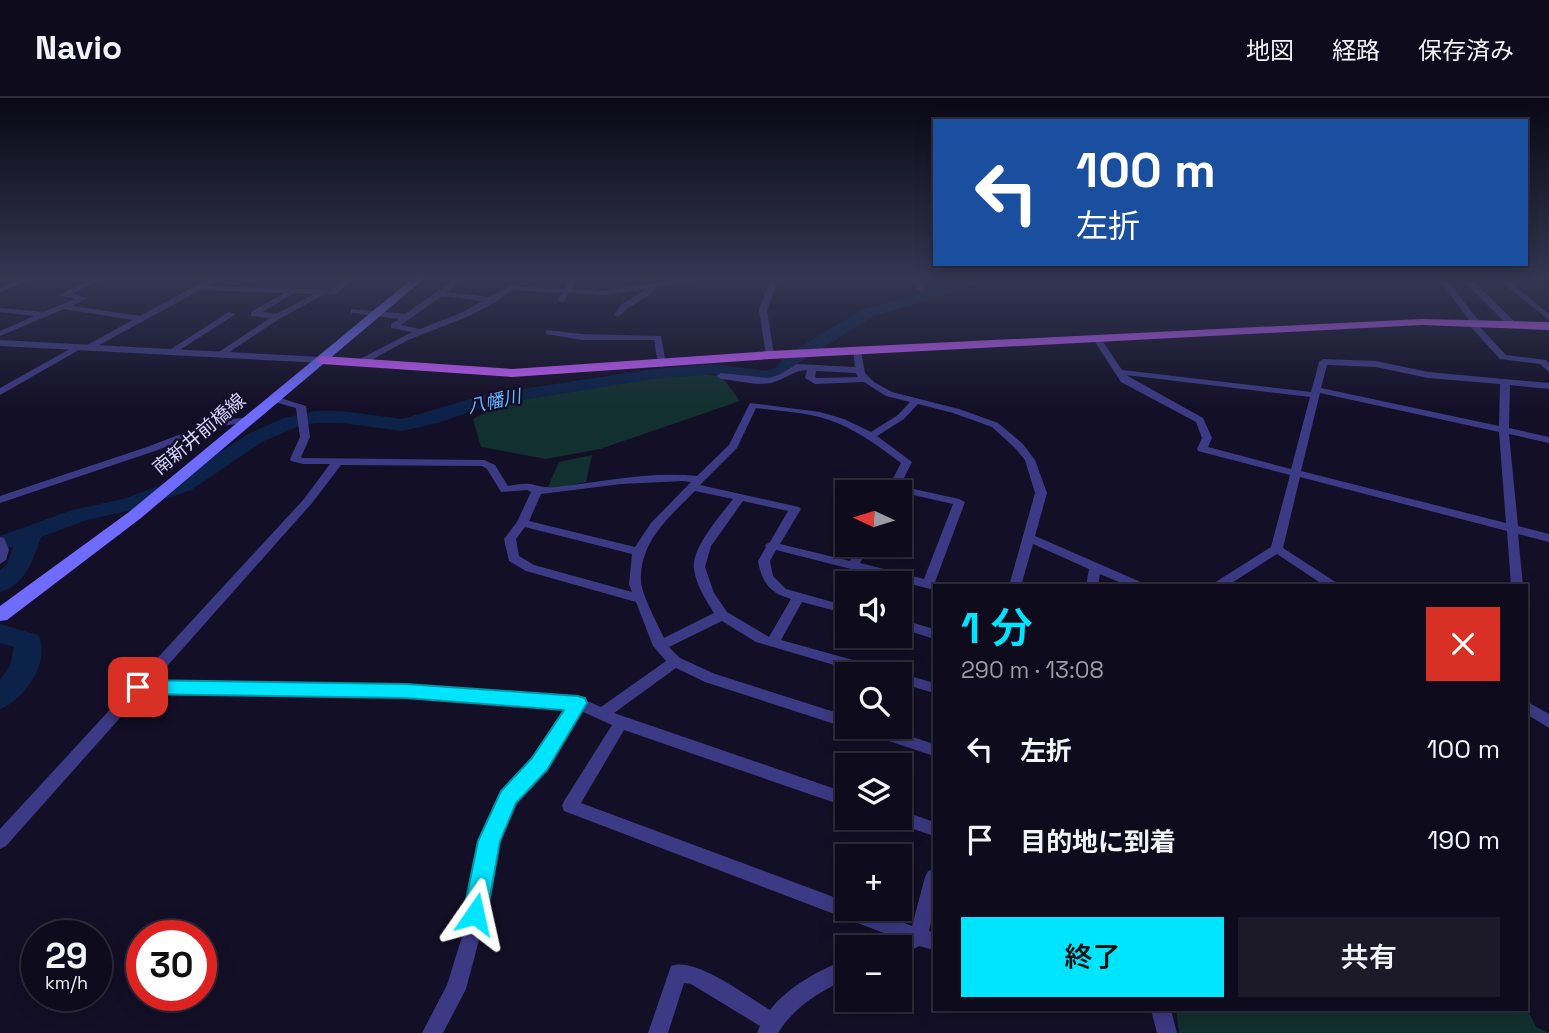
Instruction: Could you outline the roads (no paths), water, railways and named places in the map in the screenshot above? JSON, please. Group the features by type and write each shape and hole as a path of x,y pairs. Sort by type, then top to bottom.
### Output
{"main road":[{"name":"南新井前橋線","path":"0,615 135,515 368,322"},
{"path":"322,360 512,373 770,355 1422,322 1549,326"}],"street":[{"path":"2,341 33,322"},
{"path":"0,392 137,322"},
{"path":"172,351 220,322"},
{"path":"222,354 269,322"},
{"path":"400,322 394,326 422,332"},
{"path":"359,363 445,322"},
{"path":"765,322 770,355"},
{"path":"1474,323 1503,357 1543,362 1549,369"},
{"path":"549,332 582,337 658,338 662,363"},
{"path":"1097,339 1124,380 1200,420 1206,438 1202,449 1513,531 1549,538"},
{"path":"2,341 322,360"},
{"path":"857,351 863,375 889,394 976,417 995,425 1019,446 1030,460 1041,493 1016,584"},
{"path":"1221,584 1277,549 1323,362 1376,364 1428,375 1549,386"},
{"path":"721,376 768,381 782,377 797,367 812,368 810,378 815,381 863,375"},
{"path":"1119,372 1314,392 1549,440"},
{"path":"1505,382 1504,432 1517,584"},
{"path":"274,399 301,405 305,418 305,437 295,459 484,463 491,467 505,490 528,487 537,491 621,481 683,478 740,497 795,509 771,545 764,561 767,577 782,592 835,607"},
{"path":"871,436 901,417 916,401"},
{"path":"835,718 710,678 675,662 660,646 640,599 635,584 638,552 655,525 733,446 753,405 813,413 840,421 871,436 907,462 897,480"},
{"path":"0,500 152,449 218,423 250,420"},
{"path":"0,841 308,501 339,460"},
{"path":"537,491 522,523 510,539 513,558 530,568 640,599"},
{"path":"771,545 932,585 959,502 912,494"},
{"path":"740,497 705,546 699,567 708,593 722,615 761,639 842,662"},
{"path":"522,523 638,552"},
{"path":"1029,538 1134,584"},
{"path":"1277,549 1330,584"},
{"path":"853,566 858,557"},
{"path":"1092,584 1095,567"},
{"path":"773,642 798,597"},
{"path":"660,646 722,615"},
{"path":"912,628 933,634"},
{"path":"603,713 675,662"},
{"path":"912,682 933,688"},
{"path":"138,687 406,691 578,703 621,723 835,796"},
{"path":"432,1033 456,989 470,940 489,841 498,819 508,798 540,764 578,703"},
{"path":"1528,708 1549,722"},
{"path":"621,723 570,806 926,939 933,885"},
{"path":"900,739 933,750"},
{"path":"912,821 933,829"},
{"path":"658,1033 678,973 694,975 769,1028 803,990 835,975"},
{"path":"1161,1011 1167,1033"}],"waterway":[{"name":"八幡川","path":"0,544 80,515 129,504 183,485 257,437 291,422 315,417 342,417 402,425 431,419 484,401 653,374 714,369 766,376 782,372 792,359 854,322"},
{"path":"0,584 18,568 30,534"},
{"path":"0,633 28,642 21,673 0,698"}]}
